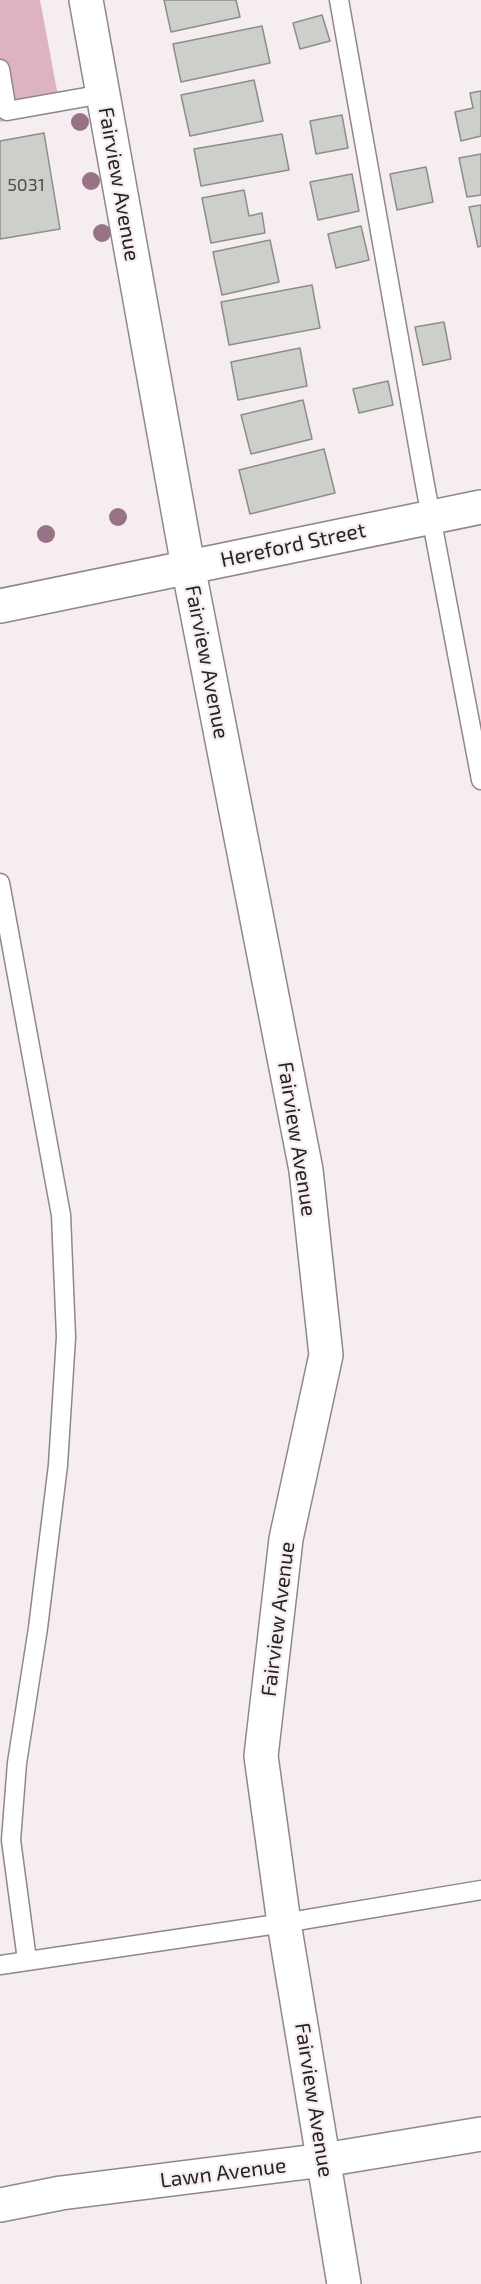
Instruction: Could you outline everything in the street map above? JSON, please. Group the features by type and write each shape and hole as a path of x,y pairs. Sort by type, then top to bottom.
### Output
{"street":[{"name":"Fairview Avenue","path":"86,0 188,566 306,1170 326,1355 286,1539 261,1756 284,1923 344,2284"},
{"name":"Hereford Street","path":"0,606 481,507"},
{"name":"Lawn Avenue","path":"0,2205 61,2193 324,2160 481,2134"}],"lane":[{"path":"339,0 431,516 481,780"},
{"path":"0,69 7,111 103,94"},
{"path":"0,883 61,1215 66,1337 58,1465 38,1628 17,1764 11,1840 27,1960"},
{"path":"0,1965 284,1923 481,1890"}],"shaded area":[{"path":"0,0 40,0 61,112 0,122"}],"building":[{"path":"164,0 236,0 240,17 171,32"},
{"path":"322,15 330,41 300,49 293,23"},
{"path":"262,26 270,63 181,82 173,44"},
{"path":"254,80 263,121 190,136 181,95"},
{"path":"481,91 481,136 461,141 455,112 473,108 470,93"},
{"path":"342,115 348,148 316,154 310,121"},
{"path":"44,133 60,229 0,239 0,141"},
{"path":"282,134 289,170 201,186 194,149"},
{"path":"481,154 481,195 467,197 459,158"},
{"path":"426,167 433,202 397,210 390,174"},
{"path":"352,174 359,211 318,220 310,182"},
{"path":"244,190 249,216 262,213 265,233 211,243 202,198"},
{"path":"481,205 481,246 478,247 469,207"},
{"path":"361,226 369,260 336,268 328,234"},
{"path":"270,240 279,282 222,295 213,252"},
{"path":"312,285 320,328 229,345 221,302"},
{"path":"444,322 451,359 423,365 415,327"},
{"path":"300,348 307,386 238,400 231,362"},
{"path":"388,381 393,405 359,413 353,389"},
{"path":"303,400 312,439 251,454 241,415"},
{"path":"324,449 335,493 250,514 239,470"}]}
